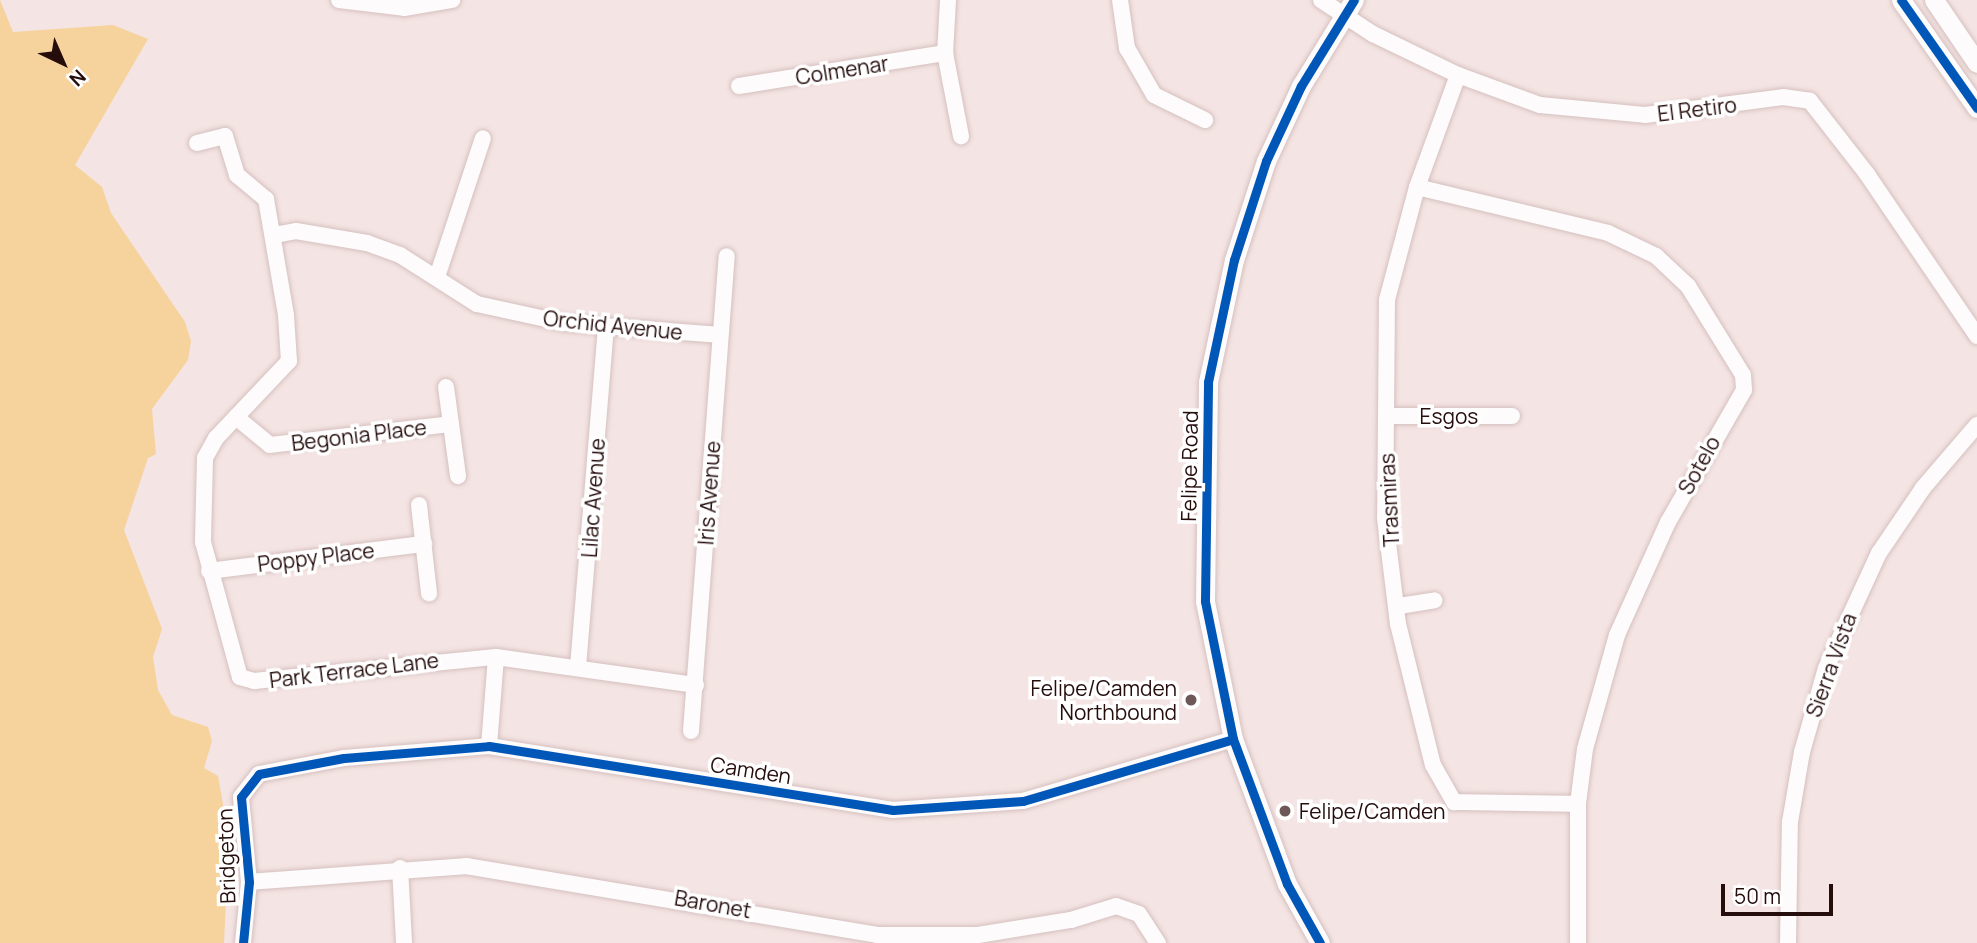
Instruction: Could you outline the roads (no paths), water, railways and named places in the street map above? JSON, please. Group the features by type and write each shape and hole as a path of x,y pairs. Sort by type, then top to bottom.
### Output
{"main road":[{"path":"1900,0 1977,108"},
{"path":"1934,0 1977,63"},
{"name":"Felipe Road","path":"1320,943 1287,884 1233,738 1205,601 1208,382 1234,260 1266,162 1349,7"}],"street":[{"path":"339,0 404,8 452,0"},
{"path":"948,0 945,53 961,136"},
{"path":"1119,0 1127,48 1154,95 1205,120"},
{"name":"El Retiro","path":"1321,0 1349,7 1458,75 1541,105 1645,115 1783,97 1810,102 1867,174 1977,336"},
{"name":"Colmenar","path":"739,86 945,53"},
{"name":"Trasmiras","path":"1458,75 1417,187 1387,300 1385,518 1414,700 1433,765 1454,802 1578,804"},
{"path":"197,143 227,138 237,175 266,199 274,235 289,360 236,417 205,458 203,542 209,570"},
{"path":"437,277 483,138"},
{"name":"Sotelo","path":"1417,187 1596,230 1656,256 1688,286 1743,375 1744,390 1668,522 1617,635 1585,749 1578,804 1578,943"},
{"name":"Orchid Avenue","path":"274,235 296,231 343,237 400,255 477,304 606,328 720,335"},
{"name":"Iris Avenue","path":"691,731 727,256"},
{"name":"Lilac Avenue","path":"578,667 606,328"},
{"name":"Begonia Place","path":"446,387 458,476"},
{"name":"Esgos","path":"1386,416 1512,416"},
{"name":"Begonia Place","path":"236,417 270,445 451,424"},
{"name":"Sierra Vista","path":"1788,943 1790,822 1802,752 1826,668 1879,553 1923,488 1977,425"},
{"path":"419,505 429,593"},
{"name":"Poppy Place","path":"209,570 424,544"},
{"name":"Park Terrace Lane","path":"209,570 237,671 246,681 496,657 696,685"},
{"path":"1399,606 1434,600"},
{"path":"489,746 496,657"},
{"name":"Camden","path":"259,774 344,758 489,746 893,810 1023,801 1233,738"},
{"name":"Bridgeton","path":"243,943 249,882 241,797 259,774"},
{"name":"Baronet","path":"249,882 400,868 466,866 548,876 877,935 978,935 1130,908 1158,943"},
{"path":"400,868 404,943"}],"place":[{"name":"Felipe/Camden Northbound","path":"1191,700"},
{"name":"Felipe/Camden","path":"1285,811"}]}
